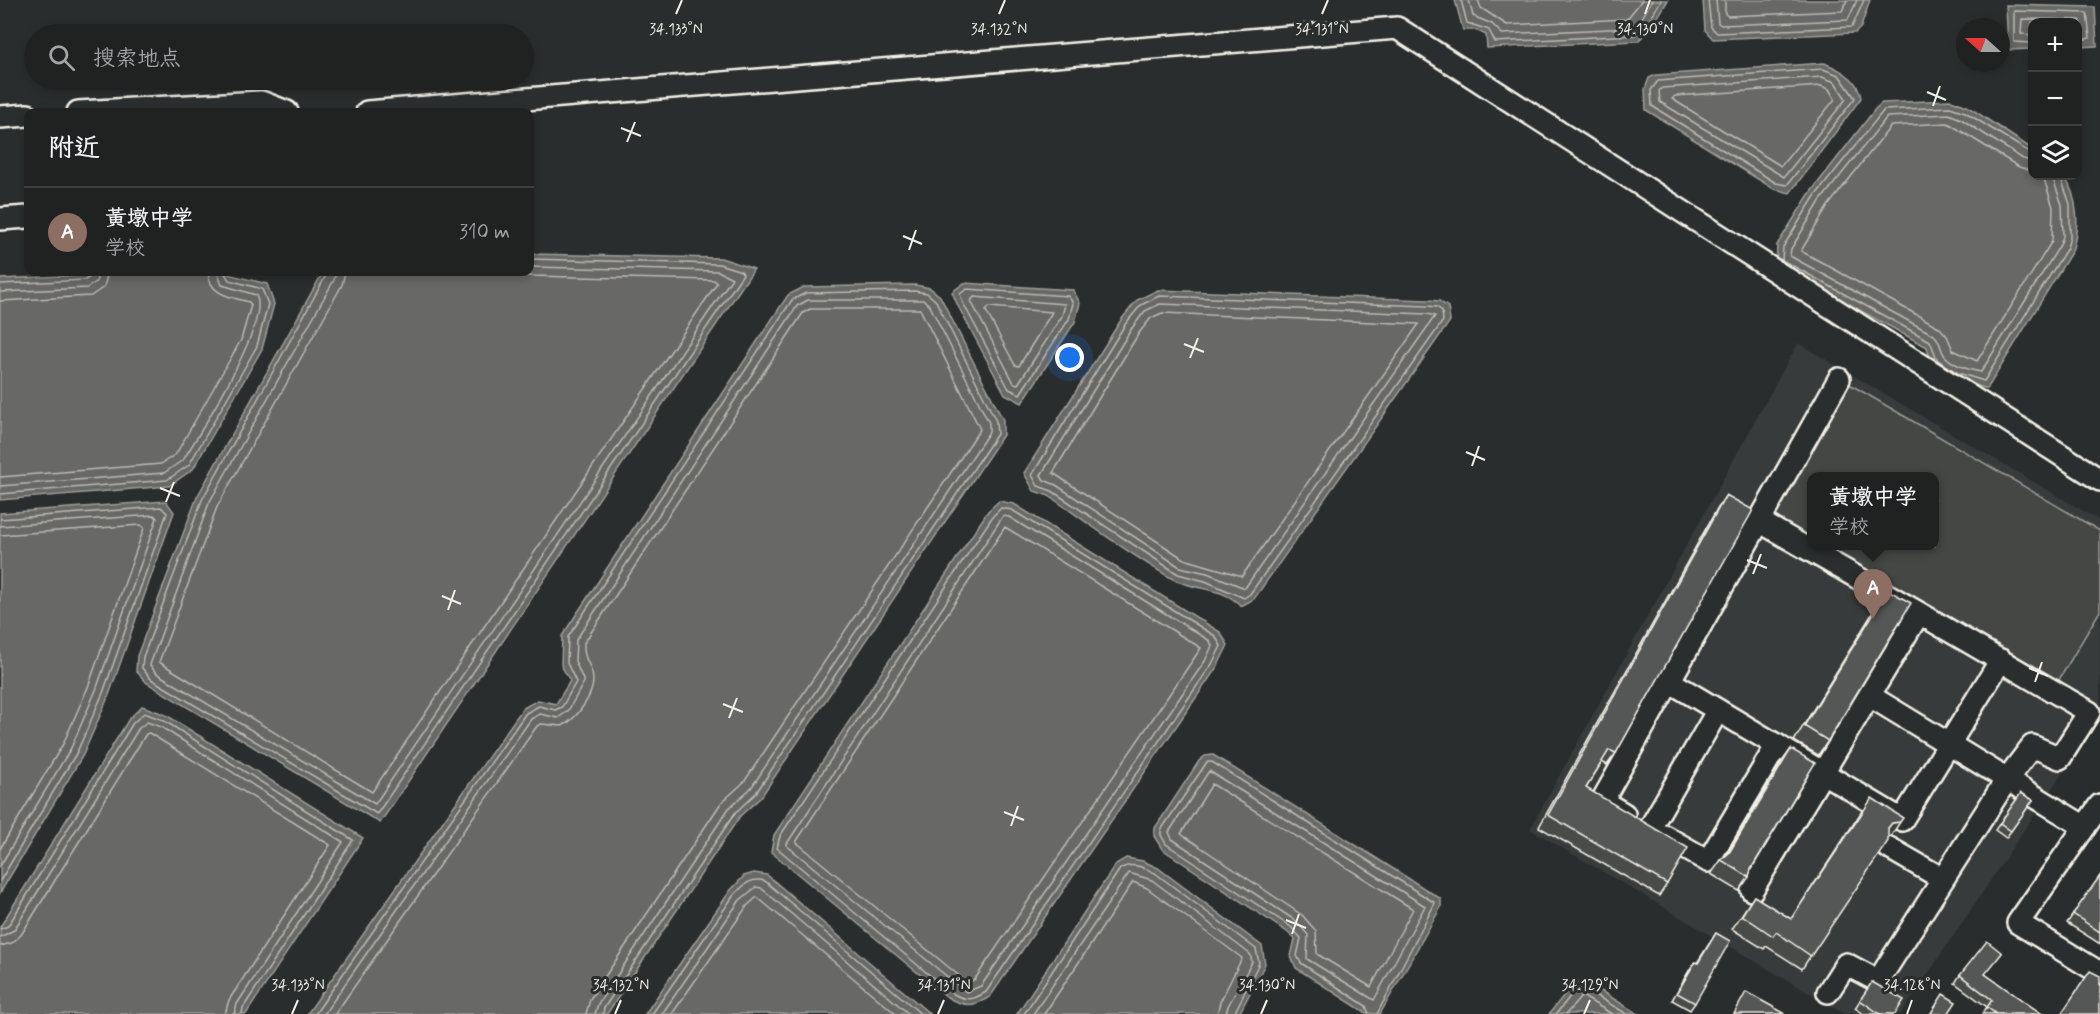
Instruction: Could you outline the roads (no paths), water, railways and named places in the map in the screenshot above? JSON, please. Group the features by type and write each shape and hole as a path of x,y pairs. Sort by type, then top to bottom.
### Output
{"street":[{"path":"416,108 1397,28 2100,480"},
{"path":"151,108 261,102 277,108"},
{"path":"0,117 24,115"},
{"path":"0,219 24,217"},
{"path":"1777,745 1708,861 1602,801 1839,379"},
{"path":"1759,521 1807,549"},
{"path":"1809,550 2089,712 2060,758 2032,746 2007,779 1878,981 1846,964 1828,992"},
{"path":"1752,890 1919,613"},
{"path":"1669,681 1902,820 2001,660"},
{"path":"1870,696 2085,827"},
{"path":"1650,828 1718,710"},
{"path":"2100,805 2018,923 2100,973"},
{"path":"1889,848 1943,879"}],"water":[{"path":"1455,0 1668,0 1652,27 1638,41 1487,48 1486,35 1476,30 1463,30"},
{"path":"1703,0 1870,0 1861,27 1855,33 1713,39 1705,30"},
{"path":"2006,5 2095,7 2097,46 2082,47 2082,18 2028,18 2028,49 2010,50 2010,18 2007,18"},
{"path":"1824,63 1836,68 1853,81 1861,98 1790,193 1774,189 1646,110 1645,89 1649,78 1656,75"},
{"path":"1951,100 1967,106 2028,146 2028,180 2066,180 2069,184 2075,203 2077,222 2072,251 1987,389 1956,378 1931,362 1927,347 1776,264 1777,245 1810,193 1882,103"},
{"path":"534,254 721,258 754,269 380,823 147,683 136,671 137,656 197,497 321,276 534,276"},
{"path":"63,276 236,276 267,284 274,304 262,349 193,469 169,486 0,500 0,279"},
{"path":"964,283 1073,290 1080,303 1075,322 1022,403 1005,394 958,306 952,292"},
{"path":"915,285 930,288 940,296 1003,420 1003,435 761,797 740,816 607,1014 307,1014 523,708 538,700 556,704 570,681 561,665 562,636 788,295 804,287"},
{"path":"1158,290 1428,300 1439,301 1448,307 1450,321 1254,599 1241,606 1225,595 1181,583 1157,570 1049,496 1034,491 1024,473 1121,320 1137,300"},
{"path":"166,501 174,512 109,695 83,755 0,893 0,513"},
{"path":"999,501 1014,504 1220,632 1228,645 1217,667 990,997 978,1003 968,1004 958,1003 947,997 771,852 774,835 988,511"},
{"path":"142,706 166,715 363,838 246,1014 0,1014 0,927 129,719"},
{"path":"1213,755 1441,899 1441,907 1380,1014 1366,1013 1296,968 1291,956 1295,939 1162,849 1154,836 1155,828 1199,761 1205,756"},
{"path":"1126,858 1143,861 1158,868 1262,946 1265,964 1239,1014 1017,1014 1116,864"},
{"path":"754,873 767,875 930,1014 645,1014 730,891 744,876"},
{"path":"1585,981 1638,1014 1549,1014 1572,985"}],"place":[{"name":"黄墩中学","path":"1873,619"}]}
